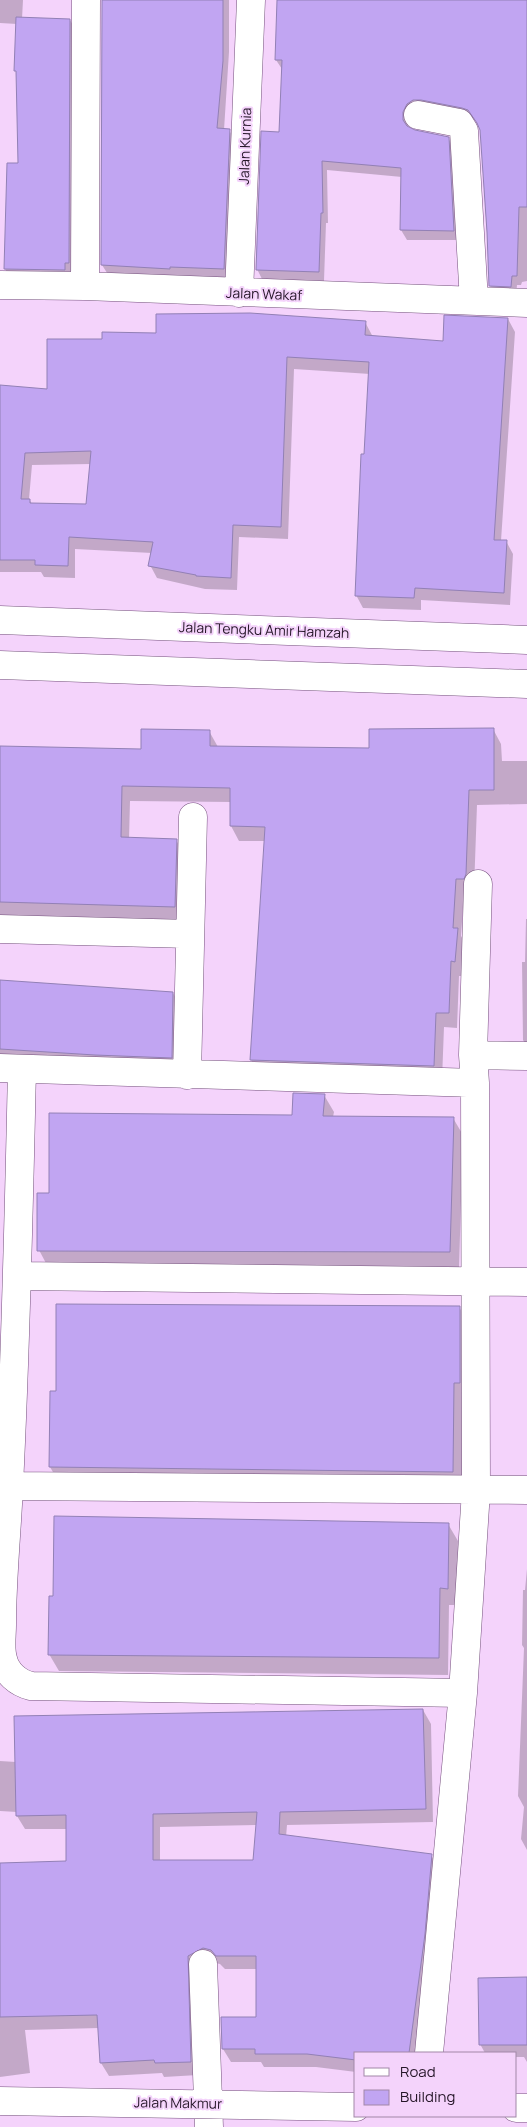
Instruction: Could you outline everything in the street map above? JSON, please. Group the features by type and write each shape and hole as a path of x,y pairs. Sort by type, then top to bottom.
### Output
{"street":[{"path":"86,0 86,286"},
{"name":"Jalan Kurnia","path":"239,293 251,0"},
{"path":"418,115 459,123 464,131 474,301"},
{"name":"Jalan Wakaf","path":"0,285 86,286 527,304"},
{"name":"Jalan Tengku Amir Hamzah","path":"0,620 527,640"},
{"path":"265,674 268,630"},
{"path":"0,665 527,684"},
{"path":"187,1075 193,817"},
{"path":"429,2052 463,1693 476,1491 475,1083 473,1055 478,884"},
{"path":"0,928 190,934"},
{"path":"473,1055 527,1056"},
{"path":"463,1693 31,1686 14,1679 3,1659 2,1597 18,1276 11,1069 475,1083"},
{"path":"18,1276 527,1282"},
{"path":"9,1486 527,1490"},
{"path":"203,1964 210,2115"},
{"name":"Jalan Makmur","path":"0,2101 210,2115 354,2107"}],"building":[{"path":"102,0 223,0 223,61 217,128 230,129 224,269 170,267 170,269 101,265"},
{"path":"277,0 527,0 527,207 519,207 517,276 512,276 511,287 489,286 480,130 477,123 468,110 421,100 413,100 407,104 403,112 403,120 407,126 415,130 449,137 454,231 400,230 401,168 322,161 323,213 321,213 319,272 256,270 261,131 279,132 282,60 275,60"},
{"path":"16,17 70,19 69,263 65,263 65,270 4,269 7,163 18,163 16,71 14,71"},
{"path":"250,313 366,321 365,335 443,341 444,315 508,318 494,540 507,540 504,593 415,588 414,598 355,596 361,454 364,454 369,362 287,357 281,527 233,525 231,578 196,576 148,566 153,542 69,537 68,566 35,565 35,560 0,560 0,385 47,389 47,339 102,339 102,332 156,333 156,314","holes":["91,451 86,504 30,503 30,499 21,499 25,453"]},
{"path":"494,728 494,790 469,790 466,874 464,879 456,879 453,928 458,928 455,962 451,961 449,1013 436,1013 434,1066 250,1060 265,827 230,826 230,788 122,786 121,837 177,839 175,907 0,902 0,746 141,749 141,729 210,730 210,746 369,748 369,729"},
{"path":"0,980 173,992 172,1058 0,1049"},
{"path":"293,1093 325,1094 323,1116 454,1117 450,1252 37,1251 37,1193 49,1193 49,1113 292,1115"},
{"path":"56,1304 460,1306 460,1383 454,1383 453,1472 49,1467 50,1391 56,1391"},
{"path":"54,1516 449,1523 448,1589 440,1588 439,1658 48,1655 49,1596 53,1596"},
{"path":"423,1709 426,1809 280,1812 279,1834 432,1854 425,1934 409,2052 354,2052 354,2060 307,2054 255,2054 255,2049 222,2049 221,2017 256,2017 256,1956 216,1956 211,1950 203,1948 188,1956 191,2062 155,2063 154,2060 100,2063 97,2015 0,2017 0,1863 66,1861 66,1815 16,1816 14,1716","holes":["257,1812 253,1860 153,1860 153,1814"]},
{"path":"527,1977 527,2045 479,2045 478,1978"}]}
